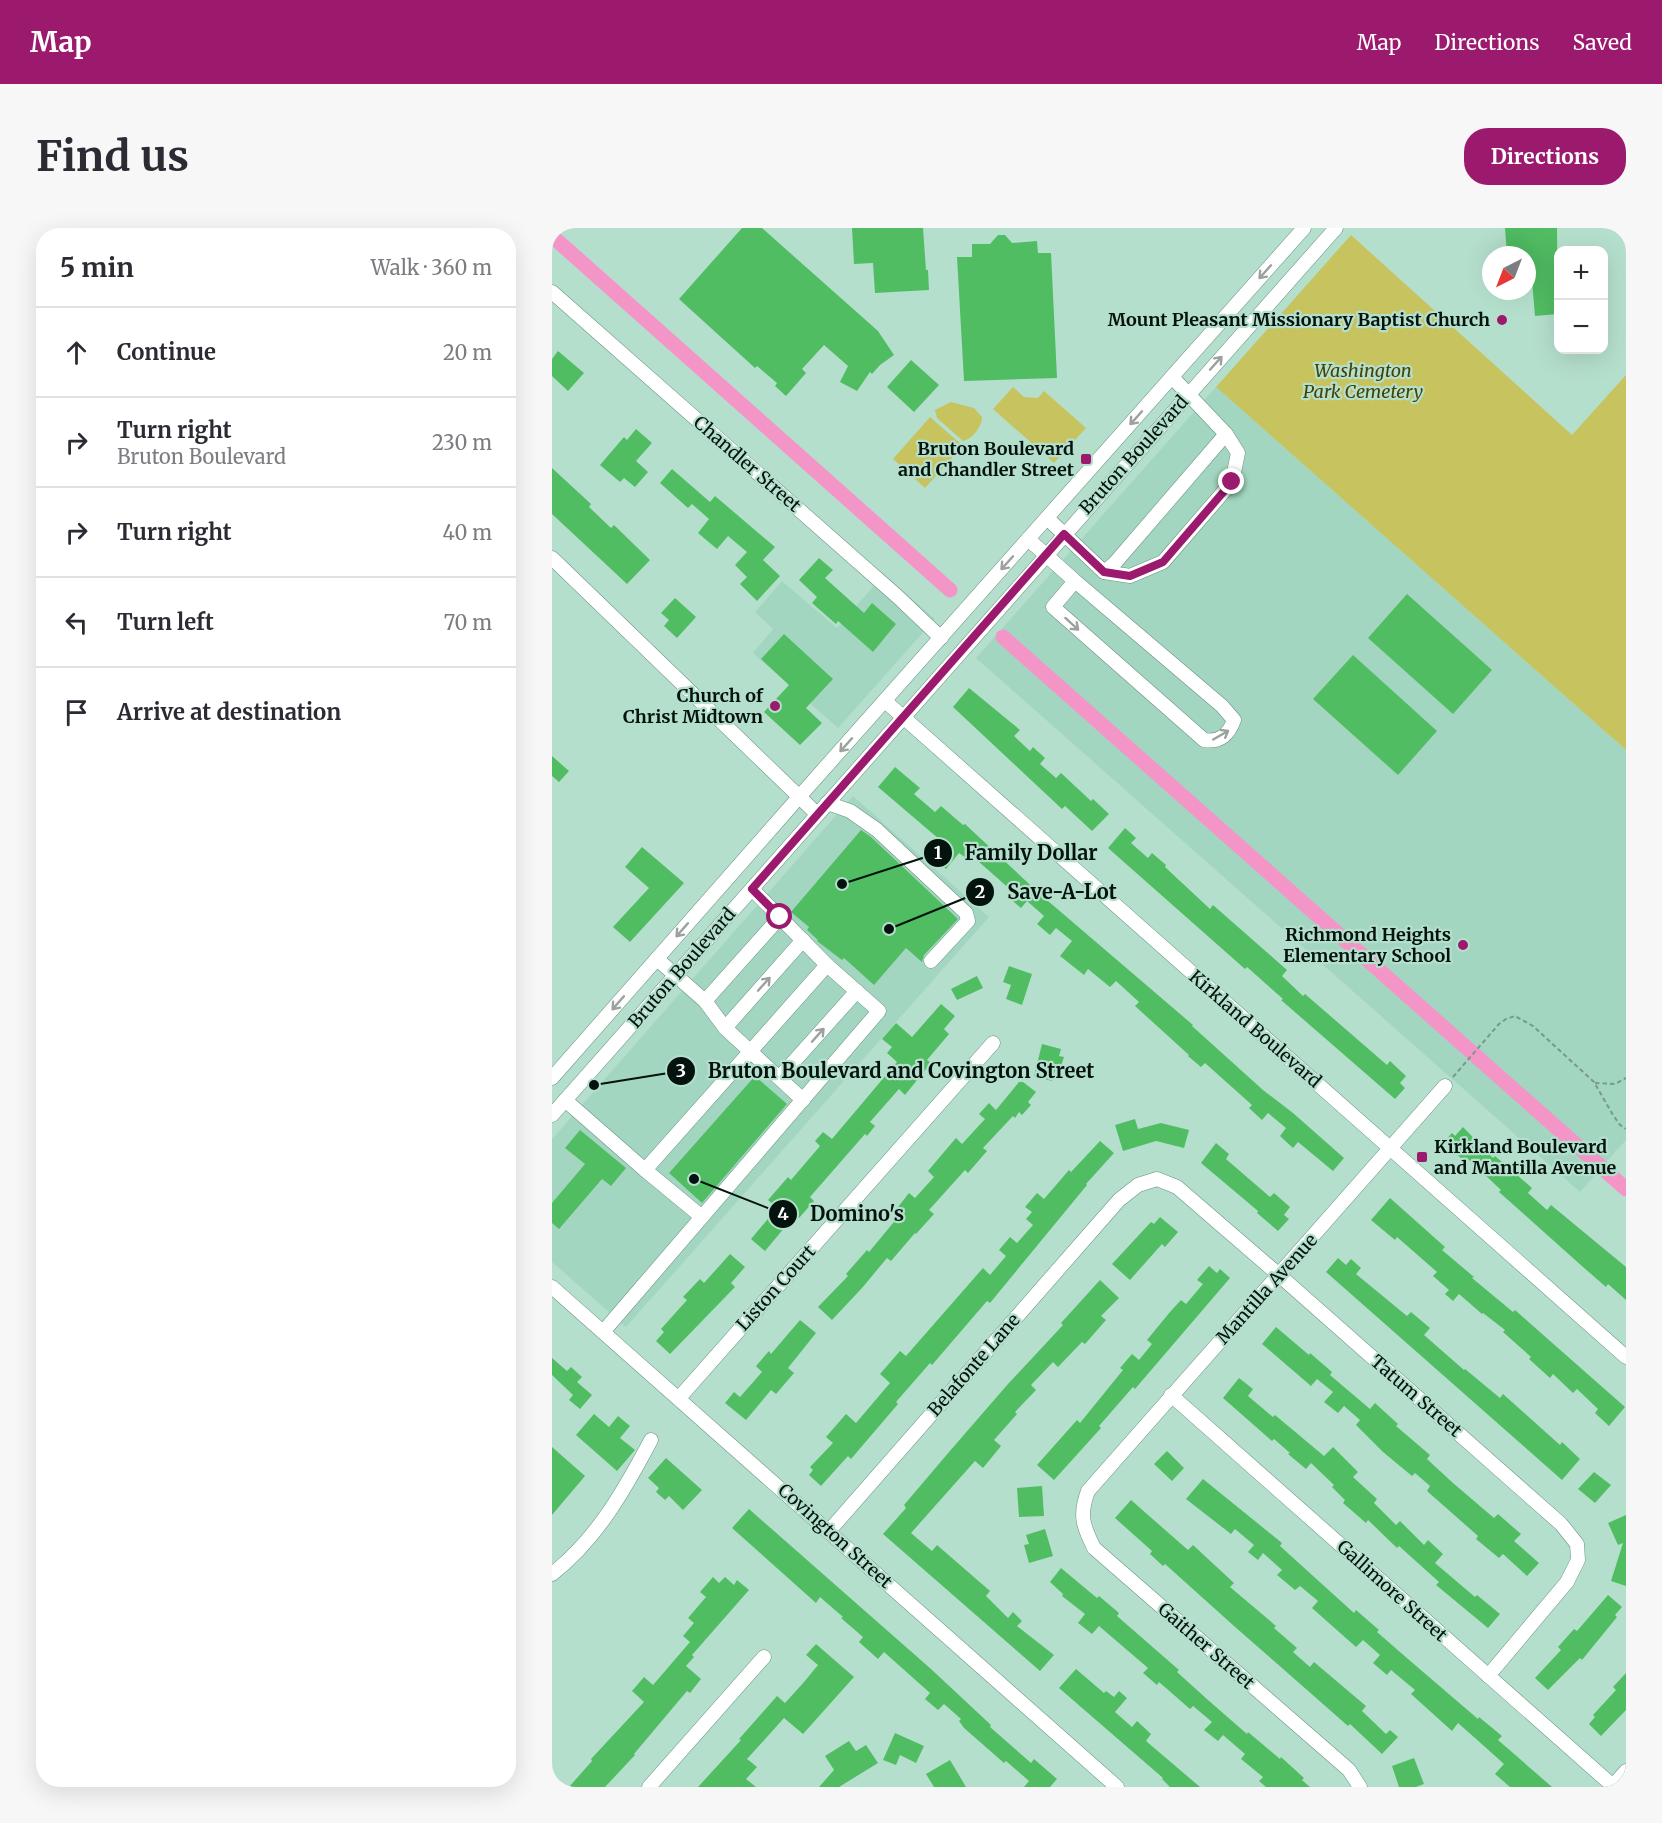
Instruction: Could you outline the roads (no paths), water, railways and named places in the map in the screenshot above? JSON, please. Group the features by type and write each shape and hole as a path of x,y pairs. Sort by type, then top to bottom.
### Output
{"street":[{"name":"Bruton Boulevard","path":"552,1078 1304,228"},
{"name":"Bruton Boulevard","path":"552,1115 1336,228"},
{"name":"Chandler Street","path":"552,292 898,597 941,638"},
{"path":"1047,518 1104,572 1130,576 1163,562 1232,482 1238,453 1226,434 1172,377"},
{"path":"1104,572 1114,564 1226,434"},
{"path":"1028,539 1222,706 1234,720 1231,730 1216,740 1204,740 1053,607 1075,581"},
{"path":"552,558 817,814"},
{"name":"Kirkland Boulevard","path":"885,701 1626,1357"},
{"path":"827,803 849,811 877,830 966,913 968,921 931,962"},
{"path":"603,1332 879,1011 827,965 752,889"},
{"path":"705,1001 780,917"},
{"path":"725,1028 803,940"},
{"path":"657,959 705,1001 725,1028 802,1100"},
{"path":"645,1170 827,965"},
{"path":"779,1078 857,991"},
{"name":"Liston Court","path":"679,1398 993,1043"},
{"path":"573,1054 591,1070"},
{"name":"Mantilla Avenue","path":"1088,1491 1445,1086"},
{"path":"565,1101 702,1217"},
{"name":"Tatum Street","path":"1119,1200 1138,1185 1157,1179 1177,1187 1561,1524 1576,1544 1578,1560 1567,1582 1488,1676"},
{"name":"Belafonte Lane","path":"829,1531 1119,1200"},
{"name":"Covington Street","path":"552,1287 1117,1787"},
{"name":"Gallimore Street","path":"1171,1395 1612,1787"},
{"path":"552,1574 566,1563 599,1525 633,1474 651,1440"},
{"name":"Gaither Street","path":"1088,1491 1081,1508 1085,1530 1094,1548 1349,1770 1360,1787"},
{"path":"649,1787 764,1657"},
{"path":"1612,1787 1626,1771"}],"waterway":[{"path":"552,236 950,590"},
{"path":"1003,637 1626,1189"}],"place":[{"name":"Mount Pleasant Missionary Baptist Church","path":"1502,320"},
{"name":"Bruton Boulevard and Chandler Street","path":"1086,459"},
{"name":"Church of Christ Midtown","path":"775,706"},
{"name":"Family Dollar","path":"842,884"},
{"name":"Save-A-Lot","path":"889,929"},
{"name":"Richmond Heights Elementary School","path":"1463,945"},
{"name":"Bruton Boulevard and Covington Street","path":"594,1085"},
{"name":"Kirkland Boulevard and Mantilla Avenue","path":"1422,1157"},
{"name":"Domino's","path":"694,1179"}],"park label":[{"name":"Washington Park Cemetery","path":"1363,381"}]}
